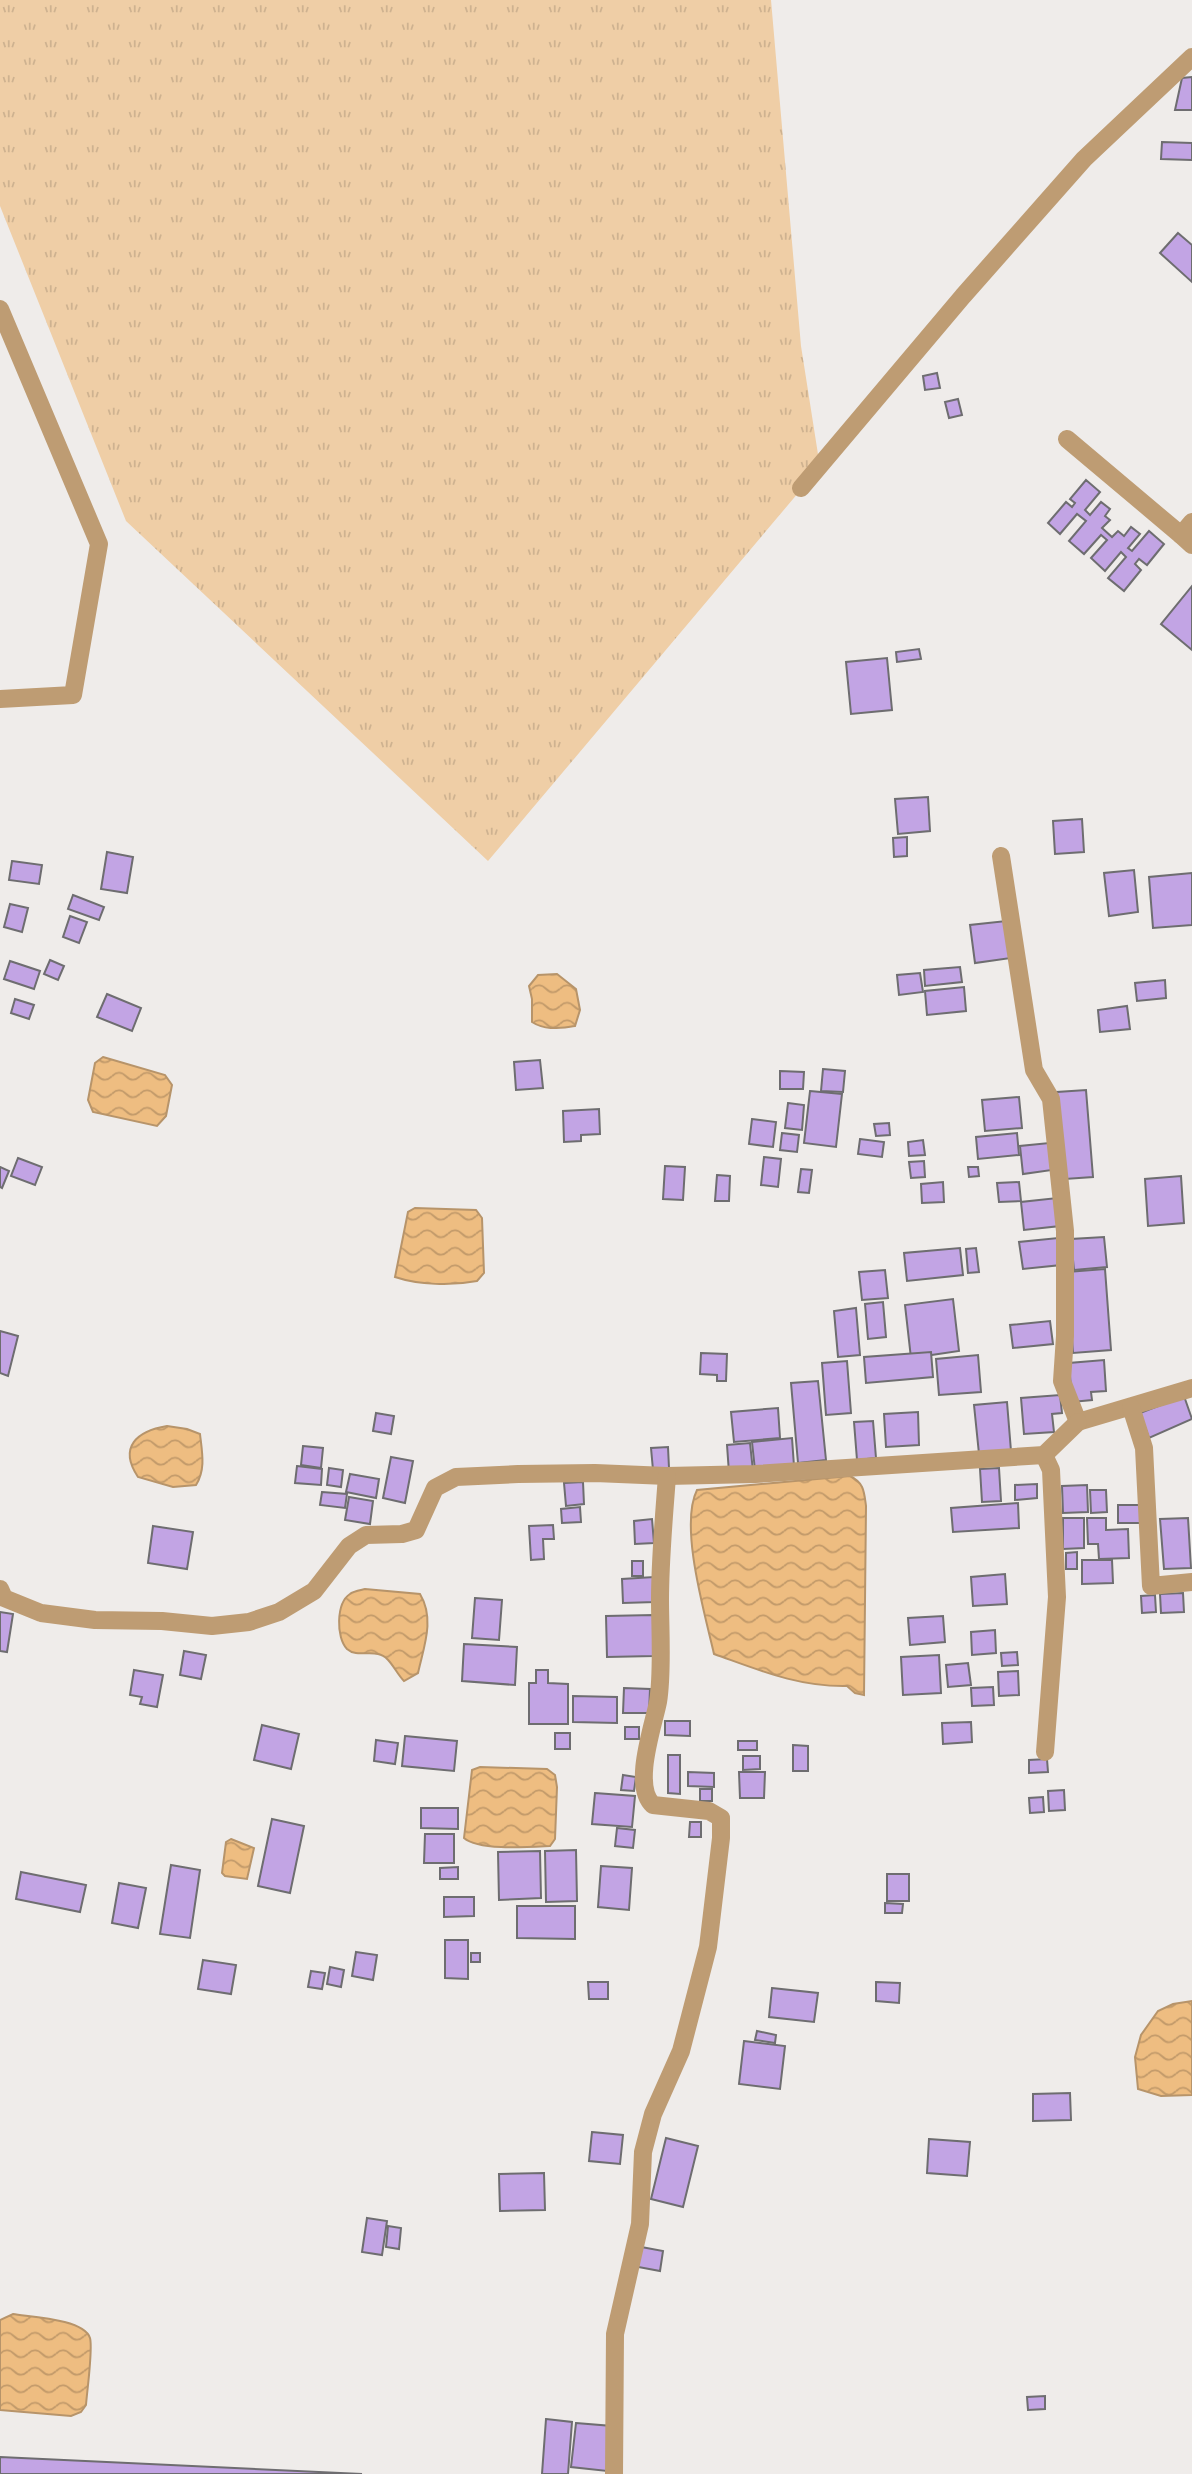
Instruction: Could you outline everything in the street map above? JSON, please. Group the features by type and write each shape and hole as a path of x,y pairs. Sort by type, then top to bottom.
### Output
{"street":[{"path":"801,488 963,296 1084,159 1192,57"},
{"path":"0,309 99,544 73,695 0,699"},
{"path":"1067,439 1188,534"},
{"path":"1001,856 1034,1070 1051,1099 1065,1231 1062,1381 1078,1422"},
{"path":"0,1589 4,1598 41,1612 95,1620 162,1621 212,1626 249,1622 279,1612 314,1591 349,1546 366,1535 402,1534 416,1530 435,1488 456,1477 595,1473 667,1476 755,1474 1044,1455 1078,1422 1192,1388"},
{"path":"1131,1407 1144,1448 1151,1586 1192,1582"},
{"path":"1044,1455 1051,1470 1057,1597 1045,1752"},
{"path":"614,2474 615,2334 640,2224 643,2152 653,2114 681,2051 708,1947 721,1838 721,1818 717,1814 653,1805 645,1791 644,1771 659,1698 660,1579 667,1476"}],"green space":[{"path":"0,0 771,0 801,346 820,467 488,861 126,521 0,206"}],"water":[{"path":"557,974 576,989 580,1010 575,1026 548,1028 532,1022 529,986 538,975"},
{"path":"103,1057 165,1075 172,1085 166,1116 157,1126 93,1112 88,1100 95,1063"},
{"path":"415,1208 476,1210 482,1218 484,1273 477,1281 435,1284 395,1277 408,1212"},
{"path":"167,1426 200,1434 202,1467 196,1485 173,1487 138,1477 132,1466 130,1449 139,1436"},
{"path":"850,1476 862,1488 866,1506 864,1695 855,1693 847,1686 795,1681 714,1654 692,1547 692,1506 697,1490"},
{"path":"365,1589 420,1594 424,1603 428,1623 418,1673 404,1681 382,1655 354,1653 343,1644 339,1629 342,1605 351,1593"},
{"path":"480,1767 547,1769 555,1775 555,1839 550,1846 493,1847 464,1838 472,1770"},
{"path":"231,1839 254,1848 247,1879 225,1876 222,1873 226,1842"},
{"path":"1192,2001 1192,2095 1161,2096 1138,2089 1135,2057 1141,2035 1158,2011 1173,2004"},
{"path":"13,2314 68,2323 86,2332 91,2343 90,2360 86,2405 81,2412 71,2416 0,2410 0,2320"}],"building":[{"path":"1192,77 1192,110 1175,110 1182,78"},
{"path":"1162,142 1192,143 1192,160 1161,159"},
{"path":"1178,233 1192,245 1192,282 1160,253"},
{"path":"937,373 940,388 925,390 923,376"},
{"path":"958,399 962,415 949,418 945,402"},
{"path":"1086,480 1100,492 1085,510 1090,515 1101,502 1110,509 1105,516 1110,520 1102,528 1112,537 1118,531 1124,536 1131,527 1140,534 1128,548 1132,551 1149,531 1164,544 1147,565 1139,559 1135,564 1141,570 1124,591 1108,578 1126,557 1121,552 1105,571 1091,558 1107,540 1101,535 1084,554 1069,541 1086,521 1077,514 1060,534 1048,523 1066,502 1072,507 1075,503 1070,499"},
{"path":"1192,586 1192,650 1161,624"},
{"path":"919,649 921,659 897,662 896,652"},
{"path":"887,658 892,710 851,714 846,662"},
{"path":"928,797 930,831 898,834 895,799"},
{"path":"1082,819 1084,852 1055,854 1053,821"},
{"path":"907,837 907,856 894,857 893,838"},
{"path":"107,852 133,857 127,893 101,889"},
{"path":"12,861 42,865 39,884 9,880"},
{"path":"1134,870 1138,912 1109,916 1104,873"},
{"path":"1192,873 1192,925 1153,928 1149,877"},
{"path":"73,895 104,907 99,920 68,909"},
{"path":"10,904 28,908 22,932 4,927"},
{"path":"70,916 87,922 79,943 63,937"},
{"path":"1006,921 1011,958 975,963 970,925"},
{"path":"50,960 64,966 58,980 44,974"},
{"path":"10,961 40,971 34,989 4,979"},
{"path":"960,967 962,982 925,986 924,970"},
{"path":"920,973 923,992 899,995 897,975"},
{"path":"1165,980 1166,998 1137,1001 1135,983"},
{"path":"964,987 966,1011 927,1015 925,991"},
{"path":"107,994 141,1008 132,1031 97,1017"},
{"path":"15,999 34,1005 29,1019 11,1013"},
{"path":"1127,1006 1130,1029 1100,1032 1098,1010"},
{"path":"540,1060 543,1088 516,1090 514,1062"},
{"path":"823,1069 845,1071 843,1092 821,1091"},
{"path":"780,1071 804,1072 803,1089 780,1089"},
{"path":"1086,1090 1093,1177 1065,1179 1057,1092"},
{"path":"810,1091 842,1094 836,1147 804,1143"},
{"path":"1019,1097 1022,1128 985,1131 982,1100"},
{"path":"788,1103 804,1105 802,1130 785,1128"},
{"path":"599,1109 600,1134 581,1135 581,1141 564,1142 563,1111"},
{"path":"752,1119 776,1122 773,1147 749,1144"},
{"path":"889,1123 890,1135 876,1136 874,1124"},
{"path":"782,1133 799,1135 797,1152 780,1150"},
{"path":"1017,1133 1019,1155 978,1159 976,1137"},
{"path":"860,1139 884,1142 882,1157 858,1154"},
{"path":"923,1140 925,1155 909,1156 908,1142"},
{"path":"1049,1143 1052,1170 1023,1174 1020,1146"},
{"path":"764,1157 781,1159 778,1187 761,1185"},
{"path":"18,1158 42,1167 35,1185 11,1176"},
{"path":"924,1161 925,1177 911,1178 909,1162"},
{"path":"665,1166 685,1167 683,1200 663,1199"},
{"path":"0,1167 9,1171 2,1188 0,1187"},
{"path":"968,1167 978,1167 979,1176 969,1177"},
{"path":"801,1169 812,1170 809,1193 798,1192"},
{"path":"717,1175 730,1176 729,1201 715,1201"},
{"path":"1181,1176 1184,1223 1148,1226 1145,1179"},
{"path":"943,1182 944,1202 922,1203 921,1184"},
{"path":"1019,1182 1021,1201 999,1202 997,1183"},
{"path":"1057,1198 1060,1226 1024,1230 1021,1202"},
{"path":"1104,1237 1107,1267 1074,1270 1071,1239"},
{"path":"1058,1238 1061,1265 1023,1269 1019,1242"},
{"path":"960,1248 963,1275 907,1281 904,1253"},
{"path":"976,1248 979,1272 968,1273 966,1249"},
{"path":"1105,1269 1111,1350 1073,1353 1067,1272"},
{"path":"885,1270 888,1298 862,1300 859,1272"},
{"path":"953,1299 959,1351 911,1358 905,1305"},
{"path":"883,1302 886,1337 868,1339 865,1304"},
{"path":"856,1308 860,1355 838,1357 834,1311"},
{"path":"1050,1321 1053,1344 1013,1348 1010,1325"},
{"path":"0,1331 18,1336 8,1376 0,1373"},
{"path":"931,1352 933,1377 866,1383 864,1357"},
{"path":"701,1353 727,1354 726,1381 717,1381 717,1375 700,1374"},
{"path":"978,1355 981,1392 939,1395 936,1359"},
{"path":"1104,1360 1106,1391 1091,1392 1092,1400 1072,1402 1069,1363"},
{"path":"847,1361 851,1413 826,1415 822,1363"},
{"path":"818,1381 826,1460 798,1463 791,1383"},
{"path":"1060,1395 1062,1413 1052,1414 1054,1432 1024,1434 1021,1398"},
{"path":"1184,1396 1192,1419 1149,1438 1140,1413"},
{"path":"1007,1402 1011,1451 979,1454 974,1405"},
{"path":"778,1408 780,1438 734,1442 731,1412"},
{"path":"918,1412 919,1445 886,1447 884,1414"},
{"path":"376,1413 394,1416 391,1434 373,1431"},
{"path":"873,1421 876,1458 857,1460 854,1422"},
{"path":"792,1438 794,1466 755,1470 752,1442"},
{"path":"750,1443 753,1471 729,1473 727,1445"},
{"path":"303,1446 323,1448 321,1468 301,1465"},
{"path":"668,1447 669,1468 653,1470 651,1448"},
{"path":"391,1457 413,1461 405,1503 383,1498"},
{"path":"297,1466 322,1469 321,1485 295,1483"},
{"path":"329,1468 343,1470 341,1487 327,1485"},
{"path":"999,1468 1001,1501 982,1502 980,1469"},
{"path":"350,1474 379,1479 376,1498 346,1492"},
{"path":"583,1482 584,1504 566,1506 564,1483"},
{"path":"1037,1484 1037,1498 1015,1500 1015,1485"},
{"path":"1087,1485 1088,1512 1063,1513 1062,1486"},
{"path":"1090,1490 1106,1490 1107,1512 1091,1513"},
{"path":"322,1492 347,1494 345,1508 320,1505"},
{"path":"349,1497 373,1501 370,1524 345,1520"},
{"path":"1018,1503 1019,1528 953,1532 951,1508"},
{"path":"1118,1505 1144,1505 1144,1523 1118,1523"},
{"path":"580,1507 581,1522 562,1523 561,1509"},
{"path":"1063,1518 1084,1518 1084,1548 1063,1549"},
{"path":"1087,1518 1106,1518 1106,1530 1128,1529 1129,1558 1099,1559 1098,1544 1088,1544"},
{"path":"1188,1518 1191,1568 1164,1569 1160,1519"},
{"path":"652,1519 654,1543 635,1544 634,1521"},
{"path":"553,1525 554,1539 543,1539 544,1559 531,1560 529,1526"},
{"path":"153,1526 193,1532 187,1569 148,1563"},
{"path":"1077,1552 1077,1569 1066,1569 1066,1553"},
{"path":"1082,1560 1112,1560 1113,1583 1082,1584"},
{"path":"632,1561 643,1561 643,1576 632,1576"},
{"path":"1005,1574 1007,1604 973,1606 971,1577"},
{"path":"654,1577 655,1602 623,1603 622,1579"},
{"path":"1183,1593 1184,1612 1161,1613 1160,1594"},
{"path":"1155,1595 1156,1612 1142,1613 1141,1596"},
{"path":"475,1598 502,1600 499,1640 472,1638"},
{"path":"0,1612 13,1614 7,1652 0,1651"},
{"path":"653,1615 654,1656 607,1657 606,1616"},
{"path":"943,1616 945,1642 910,1645 908,1618"},
{"path":"995,1630 996,1653 972,1655 971,1632"},
{"path":"464,1644 517,1647 515,1685 462,1681"},
{"path":"184,1651 206,1655 201,1679 180,1675"},
{"path":"1017,1652 1018,1665 1002,1666 1001,1653"},
{"path":"939,1655 941,1693 903,1695 901,1657"},
{"path":"968,1663 971,1685 948,1687 946,1665"},
{"path":"134,1670 163,1675 157,1707 140,1704 142,1697 130,1695"},
{"path":"536,1670 548,1670 548,1683 568,1684 568,1724 529,1724 529,1683 536,1683"},
{"path":"1018,1671 1019,1695 999,1696 998,1672"},
{"path":"993,1687 994,1705 972,1706 971,1688"},
{"path":"624,1688 650,1689 649,1713 623,1713"},
{"path":"573,1696 617,1697 617,1723 573,1722"},
{"path":"665,1721 690,1721 690,1736 665,1735"},
{"path":"971,1722 972,1742 943,1744 942,1723"},
{"path":"262,1725 299,1734 291,1769 254,1760"},
{"path":"625,1727 639,1727 639,1739 625,1739"},
{"path":"555,1733 570,1733 570,1749 555,1749"},
{"path":"405,1736 457,1741 454,1771 402,1766"},
{"path":"376,1740 398,1743 395,1764 374,1761"},
{"path":"738,1741 757,1741 757,1750 738,1750"},
{"path":"793,1745 808,1746 808,1771 793,1771"},
{"path":"668,1755 680,1755 680,1794 668,1793"},
{"path":"743,1756 760,1756 760,1769 743,1770"},
{"path":"1047,1759 1048,1772 1029,1773 1029,1760"},
{"path":"688,1772 714,1773 714,1787 688,1786"},
{"path":"739,1772 765,1772 764,1798 740,1798"},
{"path":"623,1775 636,1777 634,1791 621,1790"},
{"path":"700,1789 712,1789 712,1801 700,1801"},
{"path":"1064,1790 1065,1810 1049,1811 1048,1791"},
{"path":"595,1793 635,1796 632,1827 592,1824"},
{"path":"1043,1797 1044,1812 1030,1813 1029,1798"},
{"path":"421,1808 458,1808 458,1829 421,1828"},
{"path":"272,1819 304,1826 290,1893 258,1886"},
{"path":"690,1822 701,1822 701,1837 689,1837"},
{"path":"617,1828 635,1830 633,1848 615,1846"},
{"path":"425,1834 454,1834 454,1863 424,1863"},
{"path":"576,1850 577,1901 546,1902 545,1851"},
{"path":"540,1851 541,1898 499,1900 498,1852"},
{"path":"171,1865 200,1870 190,1938 160,1934"},
{"path":"601,1866 632,1868 629,1910 598,1907"},
{"path":"458,1867 458,1879 440,1879 440,1868"},
{"path":"21,1872 86,1885 80,1912 16,1899"},
{"path":"887,1874 909,1874 909,1901 887,1901"},
{"path":"119,1883 146,1888 138,1928 112,1923"},
{"path":"444,1897 474,1897 474,1916 444,1917"},
{"path":"885,1903 903,1904 902,1913 885,1913"},
{"path":"517,1906 575,1906 575,1939 517,1938"},
{"path":"445,1940 468,1940 468,1979 445,1978"},
{"path":"356,1952 377,1955 373,1980 352,1976"},
{"path":"471,1953 480,1953 480,1962 471,1962"},
{"path":"203,1960 236,1965 231,1994 198,1989"},
{"path":"330,1967 344,1970 341,1987 327,1984"},
{"path":"311,1971 325,1973 322,1989 308,1987"},
{"path":"588,1982 608,1982 608,1999 589,1999"},
{"path":"876,1982 900,1983 899,2003 876,2001"},
{"path":"772,1988 818,1993 814,2022 769,2017"},
{"path":"757,2031 776,2035 775,2043 755,2040"},
{"path":"744,2041 785,2046 780,2089 739,2084"},
{"path":"1070,2093 1071,2120 1033,2121 1033,2094"},
{"path":"592,2132 623,2135 620,2164 589,2161"},
{"path":"666,2138 698,2146 683,2207 651,2199"},
{"path":"929,2139 970,2142 967,2176 927,2173"},
{"path":"544,2173 545,2210 500,2211 499,2174"},
{"path":"367,2218 387,2221 382,2255 362,2252"},
{"path":"388,2226 401,2228 399,2249 386,2247"},
{"path":"636,2246 663,2251 660,2271 633,2266"},
{"path":"1045,2396 1045,2409 1028,2410 1027,2397"},
{"path":"546,2419 572,2422 568,2474 542,2474"},
{"path":"576,2423 612,2426 607,2471 571,2467"},
{"path":"0,2457 362,2474 0,2474"}]}
